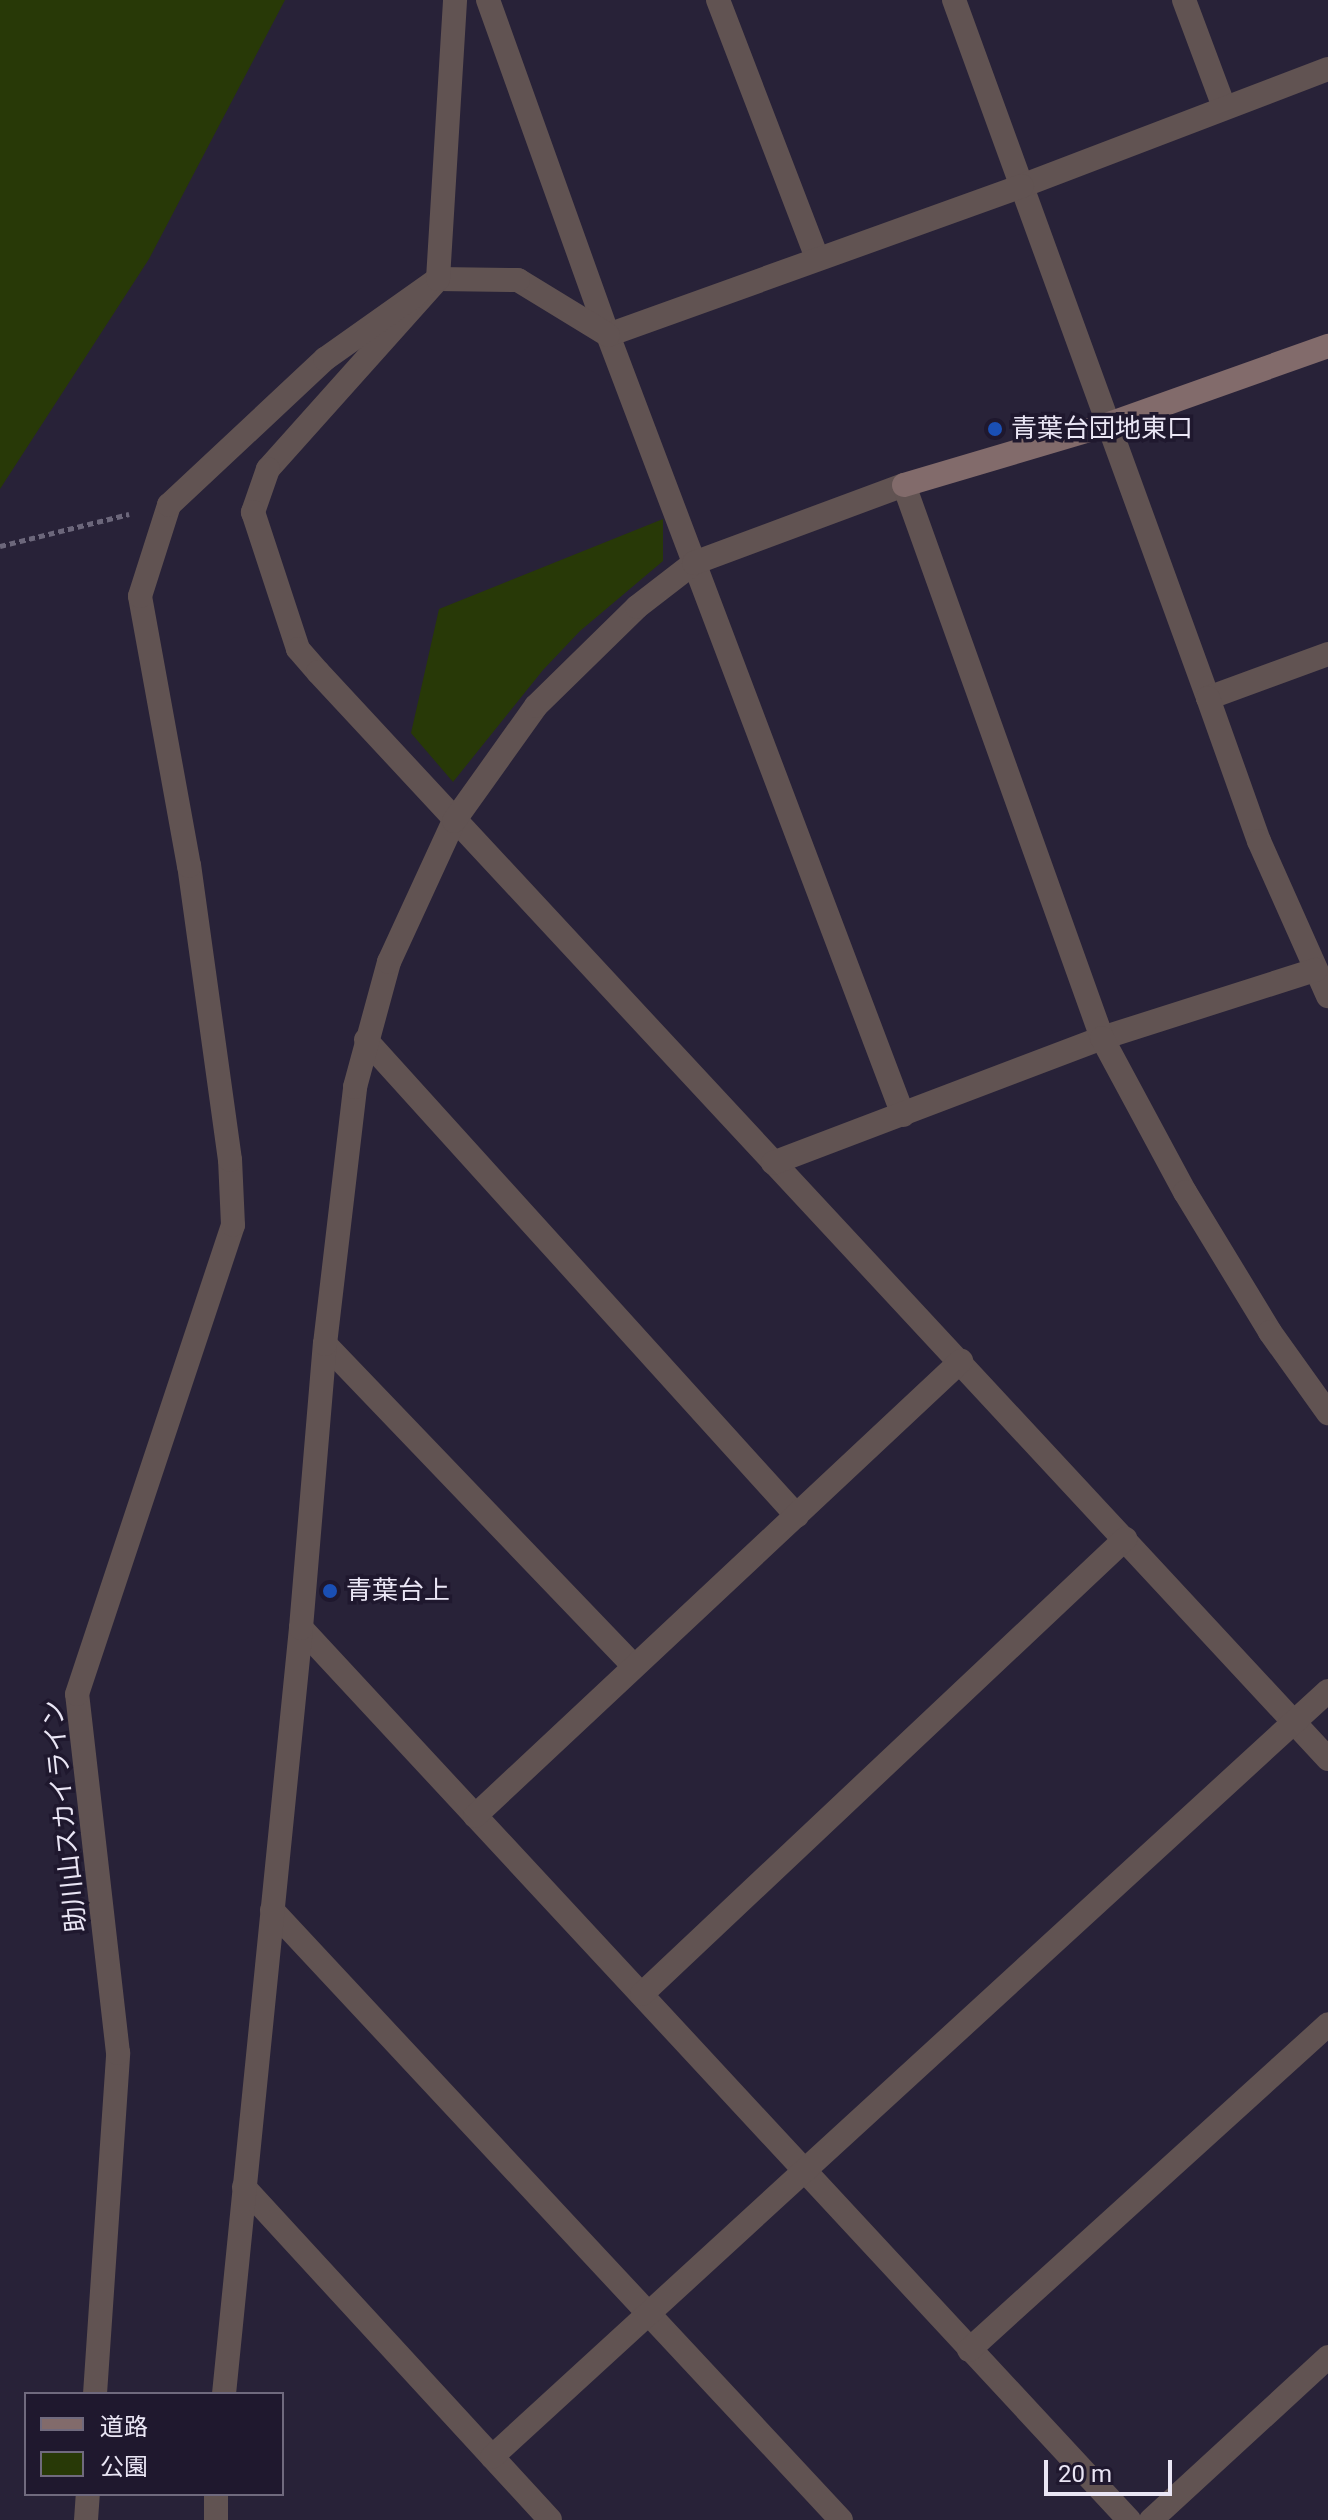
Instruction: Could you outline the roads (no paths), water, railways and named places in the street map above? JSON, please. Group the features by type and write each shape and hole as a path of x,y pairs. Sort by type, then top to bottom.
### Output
{"street":[{"path":"488,0 608,335 903,1115"},
{"path":"718,0 817,258"},
{"path":"954,0 1259,841 1328,996"},
{"path":"1184,0 1224,107"},
{"path":"454,1 438,279 268,469 253,512 298,649 454,821 961,1361 1328,1759"},
{"path":"608,335 1022,186 1328,69"},
{"path":"438,279 518,280 608,335"},
{"name":"助川山スカイライン","path":"95,2392 118,2053 77,1694 233,1225 230,1160 189,866 140,596 169,505 325,359 438,279"},
{"path":"224,2392 345,1156 366,1040 389,962 454,821 536,706 637,607 694,563 904,485 1106,425 1328,346"},
{"path":"904,485 1102,1038 1185,1192 1270,1332 1328,1413"},
{"path":"1208,698 1328,654"},
{"path":"773,1163 1102,1038 1315,970"},
{"path":"366,1040 797,1516"},
{"path":"325,1344 634,1666"},
{"path":"475,1816 961,1361"},
{"path":"642,1994 1125,1539"},
{"path":"301,1628 1129,2520"},
{"path":"492,2457 1328,1691"},
{"path":"272,1910 841,2520"},
{"path":"969,2350 1328,2024"},
{"path":"244,2187 550,2520"},
{"path":"1151,2520 1328,2357"},
{"path":"86,2520 88,2496"},
{"path":"216,2496 216,2520"}],"place":[{"name":"青葉台団地東口","path":"995,429"},
{"name":"青葉台上","path":"330,1591"}]}
